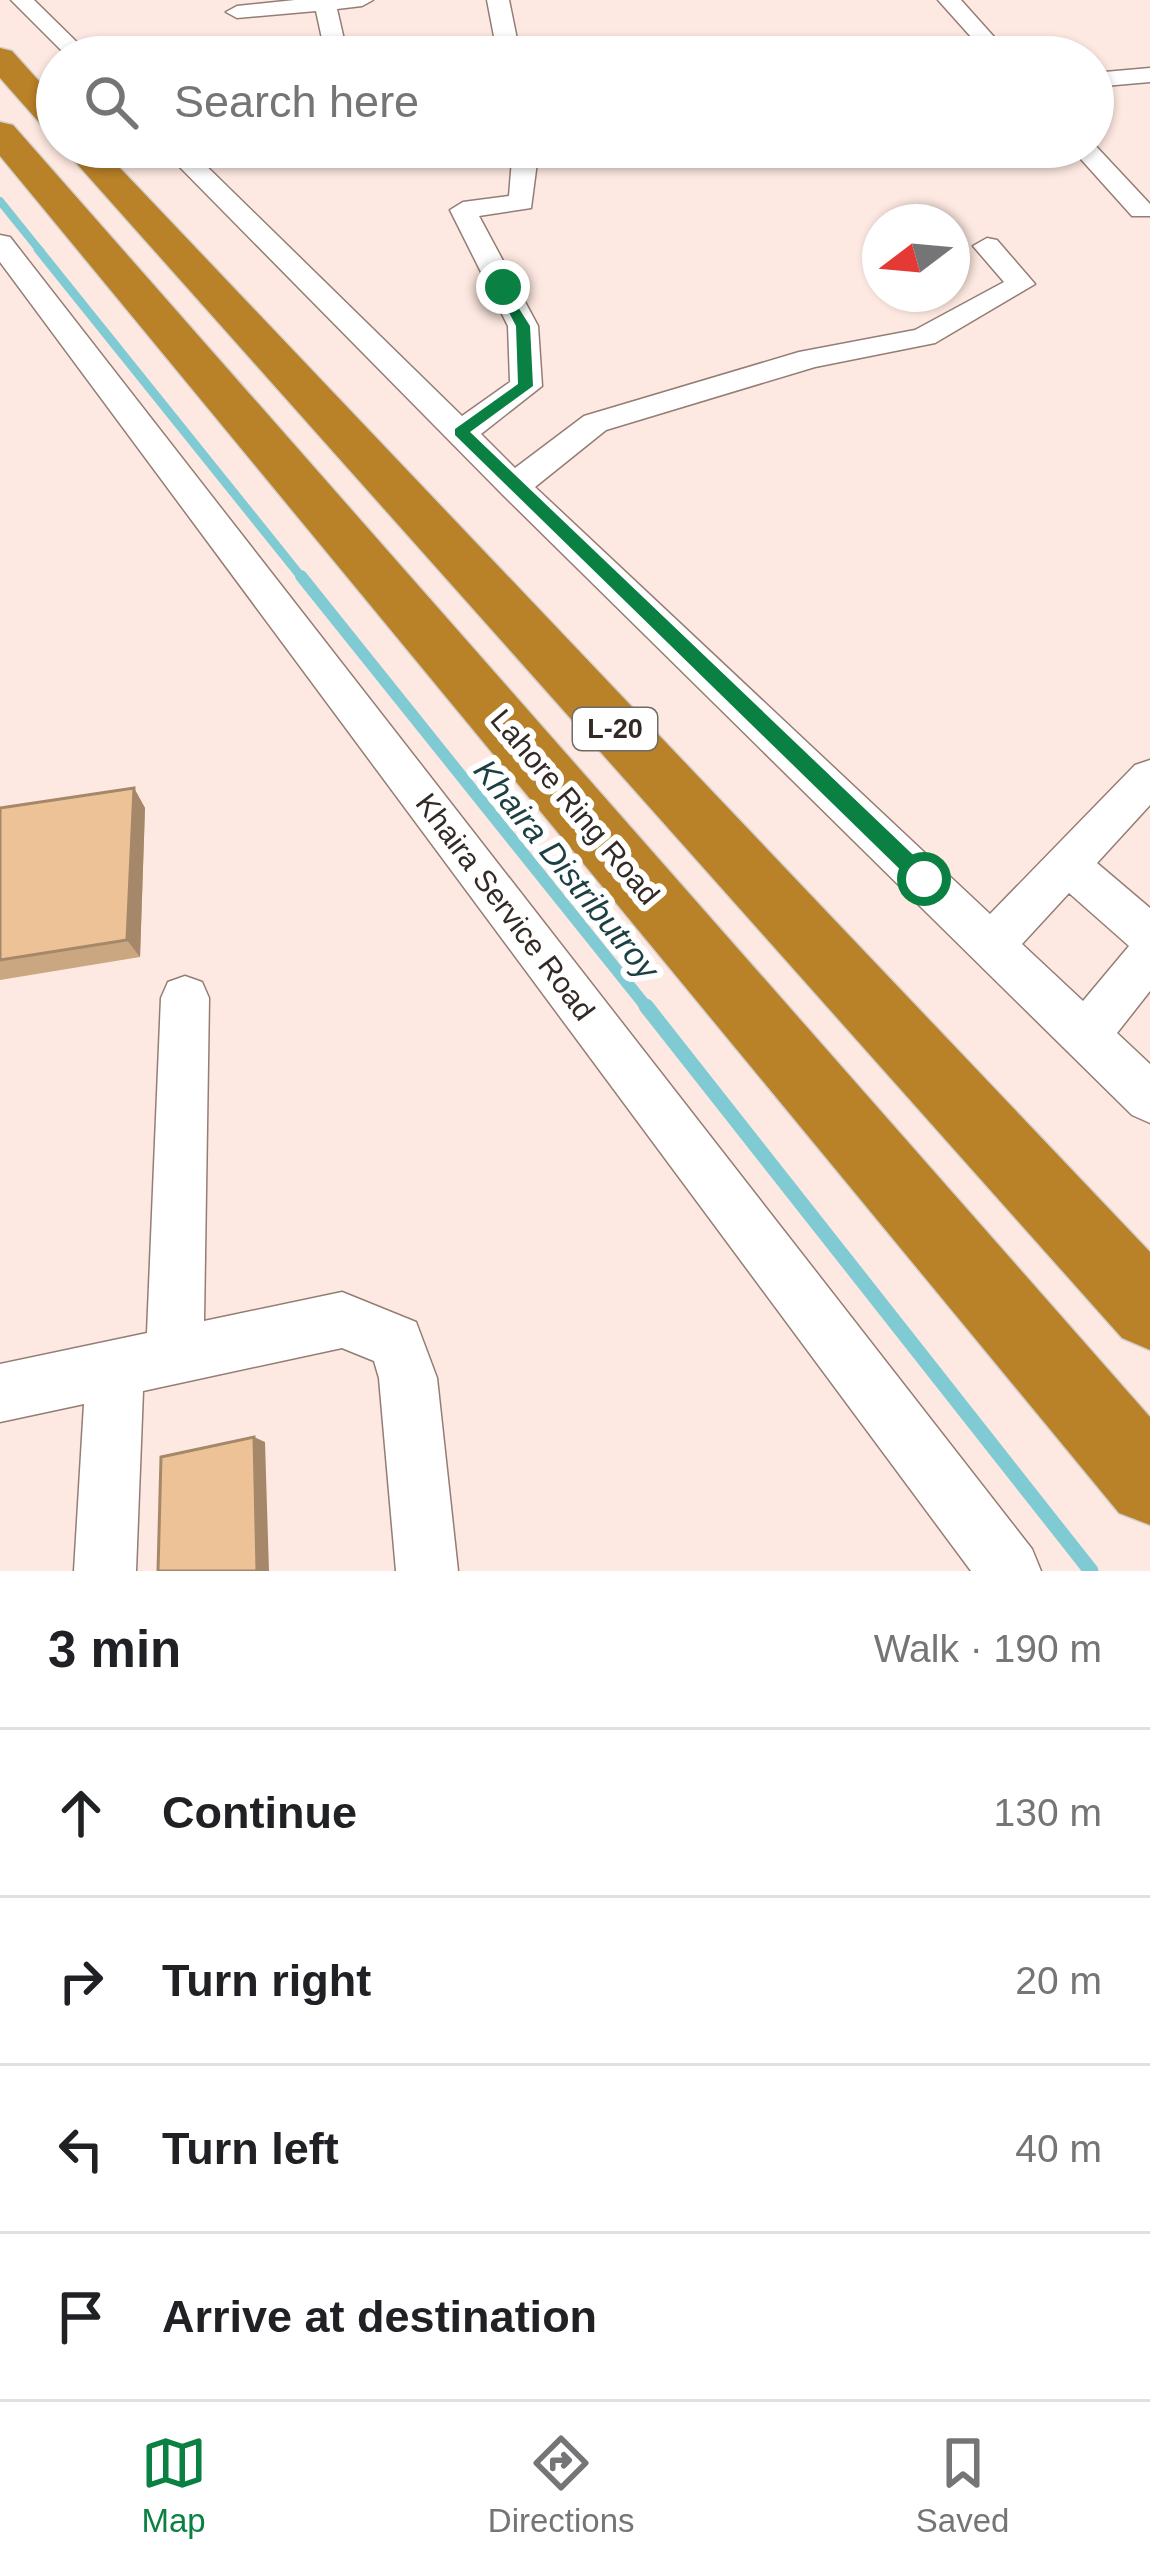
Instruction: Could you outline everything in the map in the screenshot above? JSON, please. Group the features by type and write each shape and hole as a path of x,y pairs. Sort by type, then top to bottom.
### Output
{"highway":[{"path":"0,58 36,98"},
{"name":"Lahore Ring Road","path":"0,133 1150,1482"},
{"name":"L-20","path":"99,168 1150,1310"}],"street":[{"path":"22,0 59,36"},
{"path":"237,12 362,0"},
{"path":"498,0 505,36"},
{"path":"949,0 982,36"},
{"path":"325,3 332,36"},
{"path":"1114,78 1150,75"},
{"path":"194,168 514,486 1150,1098"},
{"path":"460,432 526,386 523,326 463,210 522,202 524,168"},
{"path":"1102,168 1141,210"},
{"name":"Khaira Service Road","path":"0,243 1010,1571"},
{"path":"514,486 595,423 810,359 924,337 1021,284 987,246"},
{"path":"992,944 1150,778"},
{"path":"1069,866 1150,936"},
{"path":"1086,1035 1150,955"},
{"path":"175,1357 184,998"},
{"path":"0,1394 342,1320 396,1342 408,1378 427,1571"},
{"path":"104,1571 115,1371"}],"building":[{"path":"134,788 127,940 0,960 0,808"},
{"path":"254,1437 257,1571 158,1571 161,1457"}],"waterway":[{"name":"Khaira Distributroy","path":"0,201 41,252"},
{"name":"Khaira Distributroy","path":"38,249 303,579"},
{"name":"Khaira Distributroy","path":"301,576 648,1009"},
{"name":"Khaira Distributroy","path":"646,1006 1091,1571"}],"route":[{"path":"503,287 523,326 526,386 460,432 924,879"}]}
